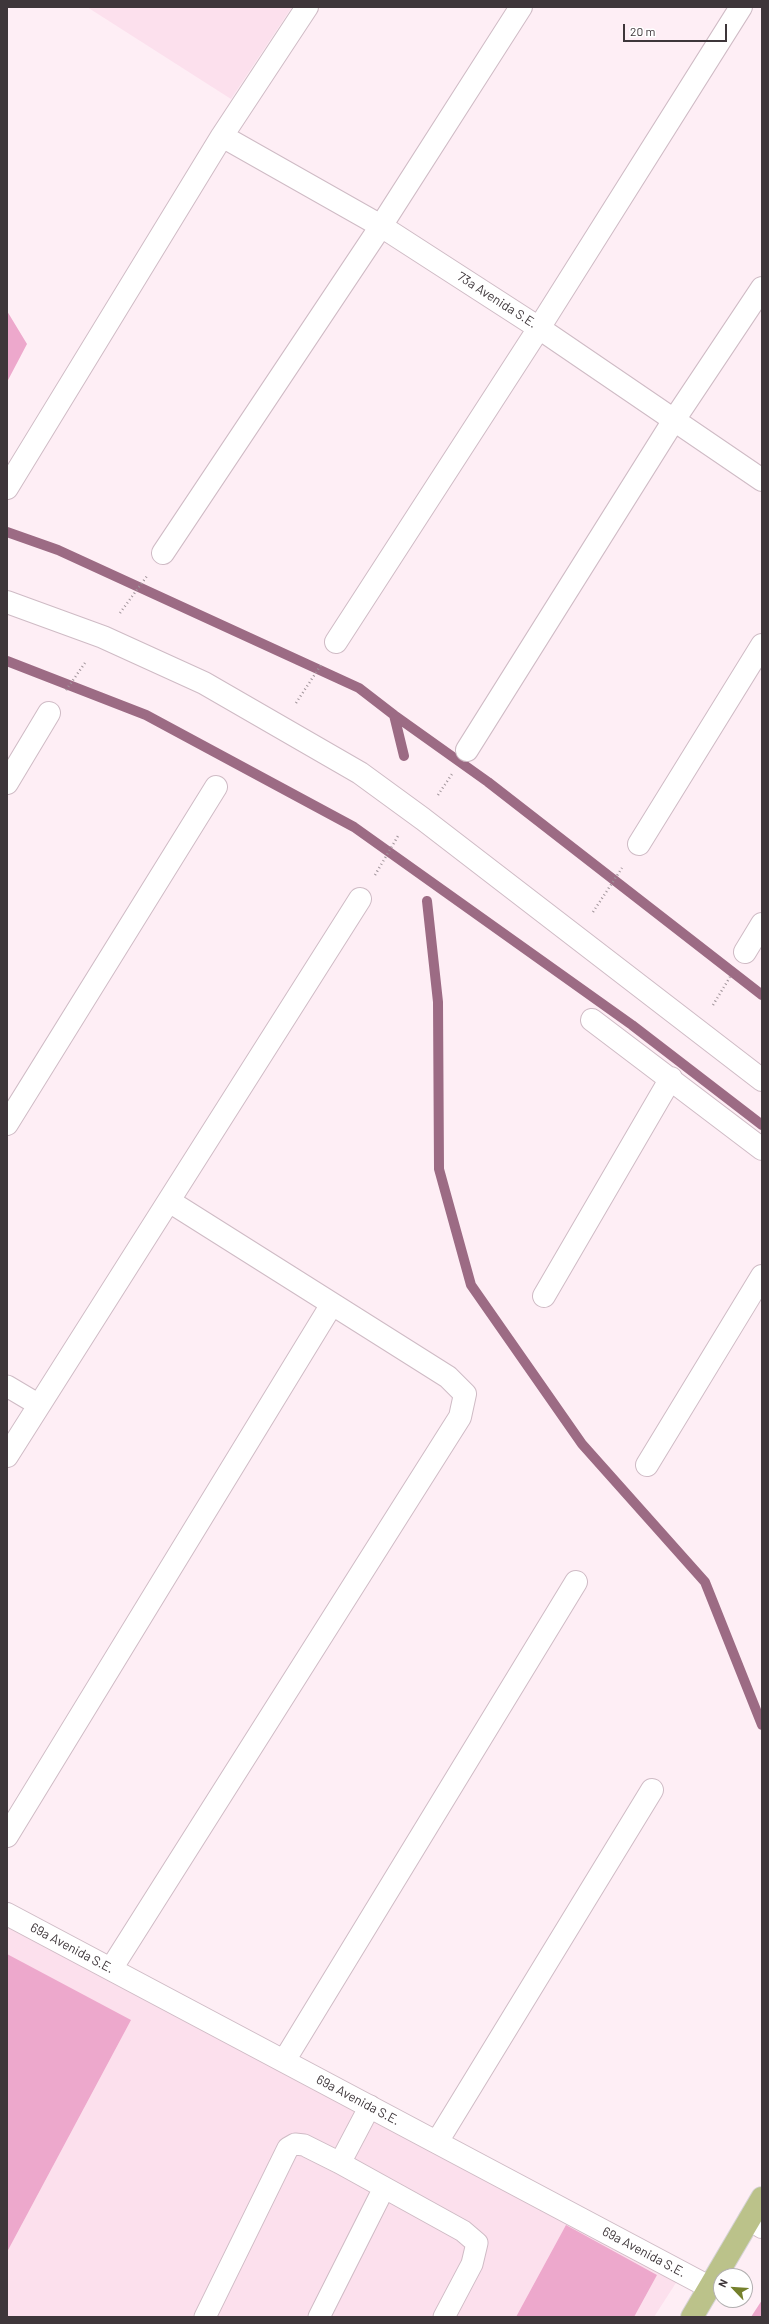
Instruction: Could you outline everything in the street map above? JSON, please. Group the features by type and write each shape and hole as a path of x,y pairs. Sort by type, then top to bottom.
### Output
{"main road":[{"path":"692,2317 710,2287 756,2223 762,2198"}],"street":[{"path":"7,488 222,136 307,7"},
{"path":"157,562 381,226 521,7"},
{"path":"336,642 539,328 741,7"},
{"name":"73a Avenida S.E.","path":"222,136 381,226 539,328 762,480"},
{"path":"467,750 674,420 762,288"},
{"path":"7,602 103,637 204,683 353,769 423,819 762,1080"},
{"path":"639,844 762,645"},
{"path":"7,783 49,713"},
{"path":"7,1124 216,787"},
{"path":"7,1456 360,899"},
{"path":"745,952 762,924"},
{"path":"592,1020 671,1078 762,1149"},
{"path":"544,1296 671,1078"},
{"path":"111,1969 460,1417 465,1394 448,1376 168,1201"},
{"path":"647,1465 762,1276"},
{"path":"7,1836 332,1304"},
{"path":"284,2061 576,1582"},
{"path":"437,2142 652,1790"},
{"name":"69a Avenida S.E.","path":"7,1914 710,2287"}],"lane":[{"path":"7,1386 39,1405"},
{"path":"340,2163 370,2106"},
{"path":"205,2317 288,2148 295,2144 304,2145 340,2163 463,2231 477,2243 472,2264 444,2317"},
{"path":"318,2317 384,2188"}],"path":[{"path":"119,615 157,562"},
{"path":"305,688 322,663"},
{"path":"64,693 81,668"},
{"path":"372,879 397,838"},
{"path":"576,937 618,875"}],"shaded area":[{"path":"87,7 292,7 231,99"},
{"path":"7,1916 681,2275 654,2317 7,2317"}],"building":[{"path":"7,311 27,344 7,382"},
{"path":"7,1954 131,2020 7,2252"},
{"path":"566,2225 657,2275 634,2317 516,2317"},
{"path":"762,2300 762,2317 751,2317"}],"waterway":[{"path":"7,532 58,550 359,688 394,715 404,756"},
{"path":"7,661 146,715 354,827 632,1025 762,1125"},
{"path":"394,715 488,782 762,995"},
{"path":"427,901 438,1002 439,1169 471,1285 582,1444 705,1582 762,1725"}]}
